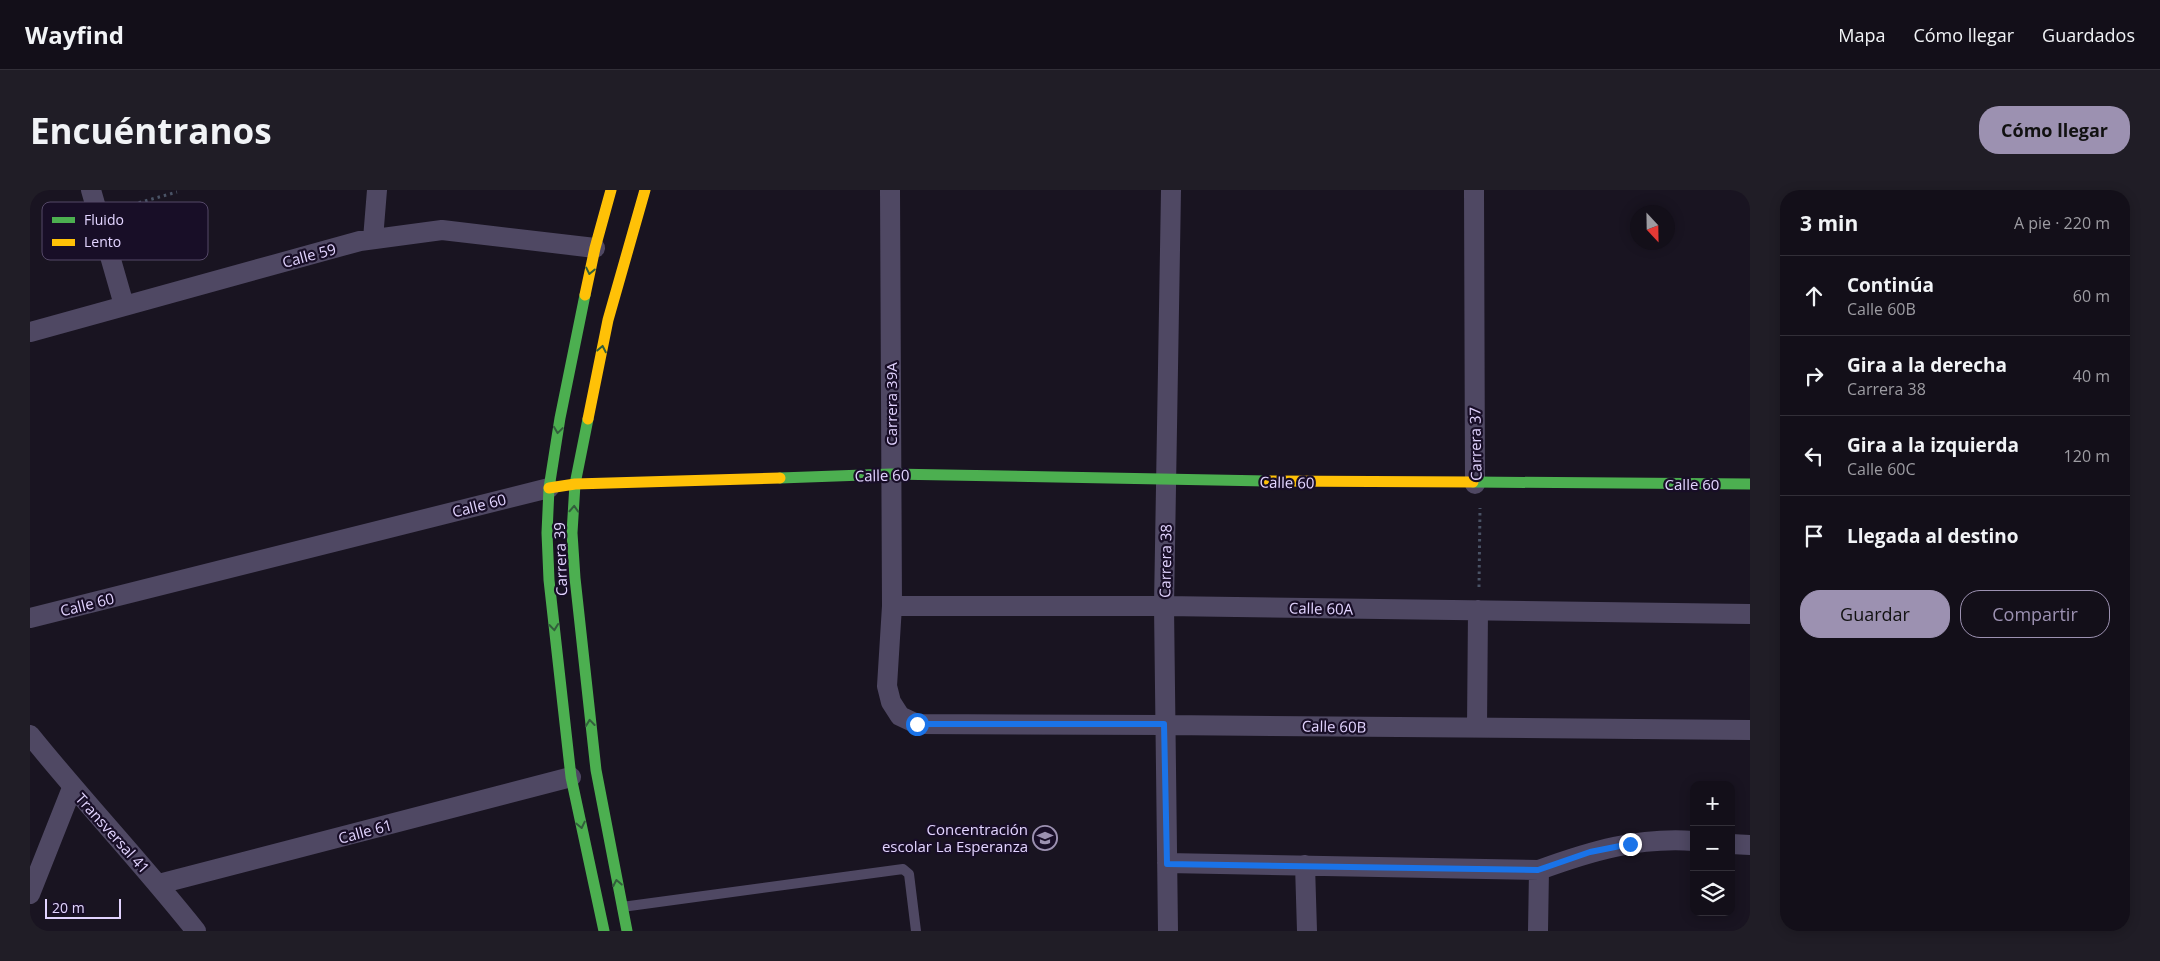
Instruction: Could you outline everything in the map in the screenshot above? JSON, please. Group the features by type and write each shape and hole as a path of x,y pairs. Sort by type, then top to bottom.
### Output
{"main road":[{"name":"Carrera 39","path":"604,931 571,777 549,580 547,533 550,488 560,418 596,248 611,190"},
{"name":"Carrera 39","path":"627,931 596,770 574,578 572,533 575,484 608,320 645,190"},
{"name":"Calle 60","path":"550,488 575,484 891,474 1475,484 1750,484"}],"street":[{"path":"372,239 377,190"},
{"name":"Carrera 39A","path":"890,190 892,606 886,686 891,702 900,716 917,724"},
{"name":"Carrera 38","path":"1168,931 1164,606 1171,190"},
{"name":"Carrera 37","path":"1474,190 1475,484"},
{"name":"Calle 59","path":"30,332 372,239 442,230 596,248"},
{"path":"111,260 124,305"},
{"name":"Calle 60","path":"30,618 550,488"},
{"name":"Calle 60A","path":"892,606 1164,606 1750,614"},
{"path":"1478,610 1478,728"},
{"name":"Calle 60B","path":"917,724 1164,724 1750,730"},
{"name":"Transversal 41","path":"30,735 72,788 159,884 196,931"},
{"name":"Calle 61","path":"159,884 571,777"},
{"path":"30,894 72,788"},
{"path":"1167,864 1538,870 1590,852 1630,844 1690,841"},
{"path":"1735,844 1750,845"},
{"path":"1305,866 1307,931"},
{"path":"1538,870 1538,931"}],"lane":[{"path":"621,907 903,869 909,874 916,931"}],"path":[{"path":"141,202 177,192"},
{"name":"Carrera 37","path":"1475,484 1480,506 1478,610"}],"traffic: fast":[{"path":"585,295 560,418 549,488 547,533 549,580 571,777 604,931"},
{"path":"588,419 575,484 572,533 575,578 596,770 627,931"},
{"path":"780,478 891,474 1267,481"},
{"path":"1473,482 1750,484"}],"traffic: slow":[{"path":"585,295 595,248 611,190"},
{"path":"588,419 608,320 645,190"},
{"path":"549,488 575,484 780,478"},
{"path":"1267,481 1473,482"}],"place":[{"name":"Concentración escolar La Esperanza","path":"1045,838"}],"route":[{"path":"917,724 1164,724 1167,864 1538,870 1590,852 1630,844"}]}
